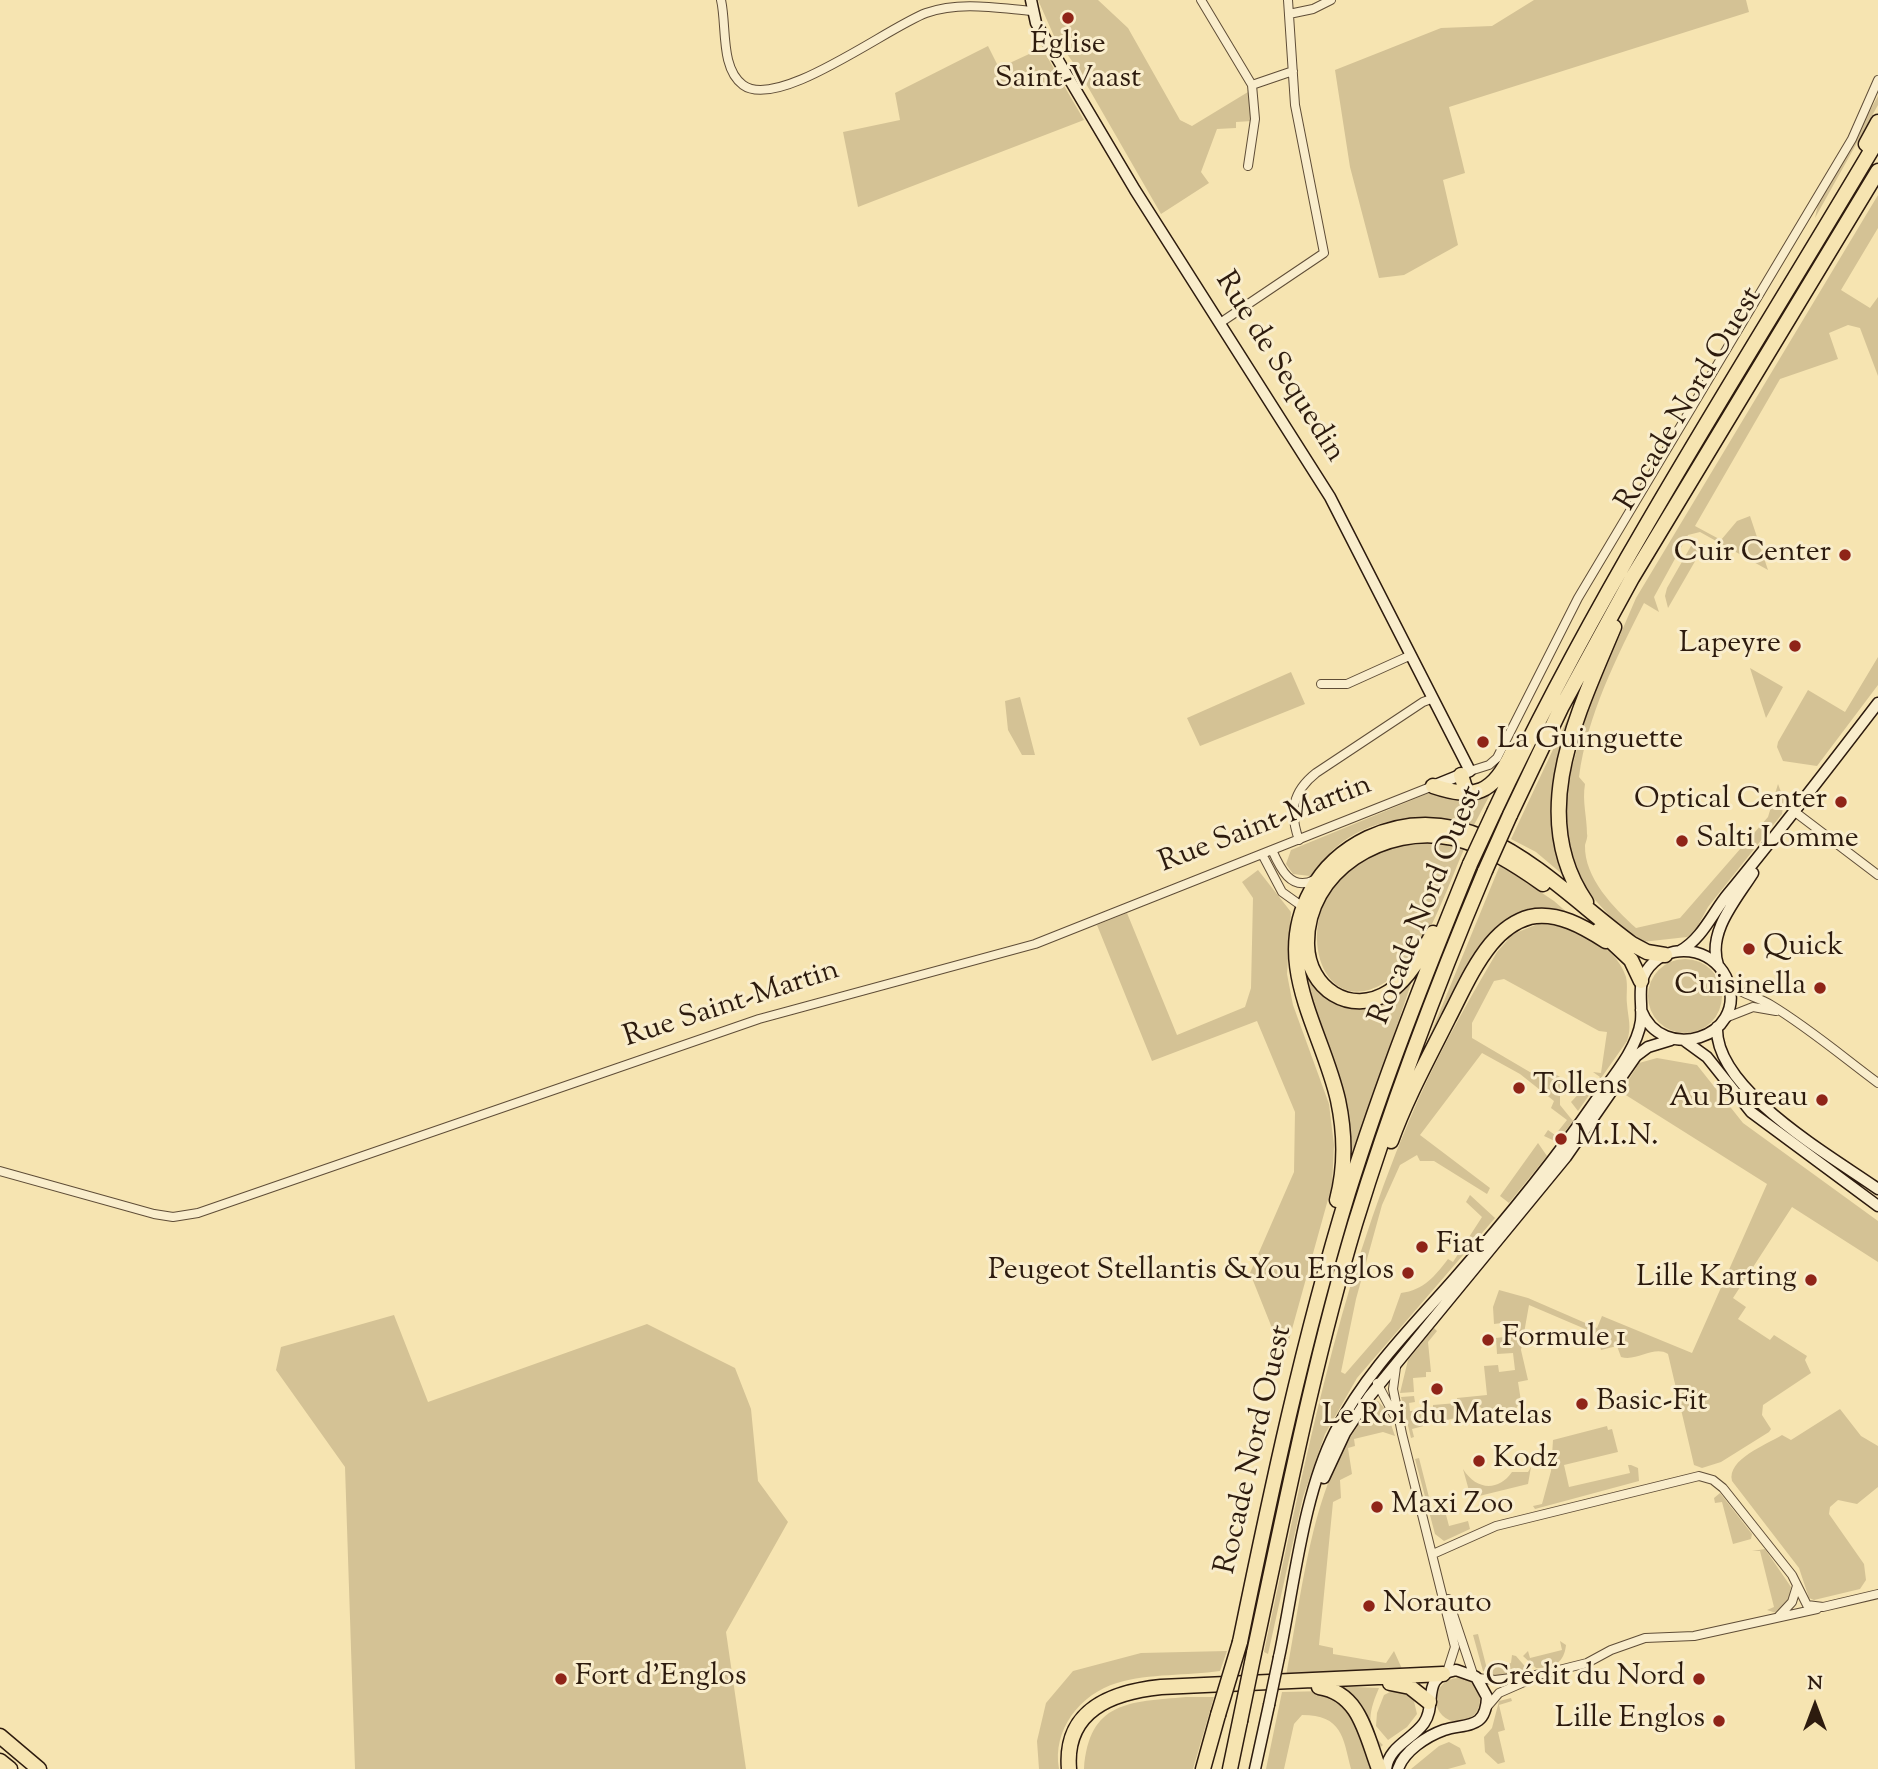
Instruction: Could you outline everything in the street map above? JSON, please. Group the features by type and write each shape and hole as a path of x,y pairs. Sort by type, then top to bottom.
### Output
{"highway":[{"path":"1812,252 1878,122"},
{"name":"Rocade Nord Ouest","path":"1221,1715 1240,1642 1292,1402 1325,1273 1349,1192 1412,1009 1470,864 1547,703 1611,584 1878,139"},
{"name":"Rocade Nord Ouest","path":"1230,1769 1306,1414 1354,1226 1424,1020 1485,871 1561,708 1632,578 1876,176"},
{"path":"1593,912 1575,884 1563,855 1557,827 1557,798 1581,712 1632,578"},
{"path":"1433,786 1466,794 1480,792 1502,772 1569,647 1611,584"},
{"path":"1465,773 1466,794"},
{"path":"1325,1273 1328,1236 1343,1171 1343,1139 1335,1087 1297,979 1296,937 1303,907 1320,877 1346,849 1382,832 1418,825 1448,827 1474,834 1512,851 1639,948 1665,955"},
{"path":"1303,907 1321,893 1347,862 1376,845 1414,836 1453,838 1499,856 1524,870 1566,901 1634,964 1641,981"},
{"path":"1321,893 1310,918 1307,937 1313,973 1321,986 1334,995 1353,1001 1371,1000 1399,983 1416,962 1470,864"},
{"path":"1354,1226 1411,1093 1478,962 1494,941 1518,922 1550,916 1577,924 1623,953"},
{"path":"1069,1769 1070,1742 1077,1727 1098,1705 1118,1695 1161,1687 1339,1681 1445,1673"},
{"path":"1339,1681 1403,1684 1430,1704"},
{"path":"1287,1683 1330,1688 1348,1698 1358,1714 1379,1769"},
{"path":"1203,1769 1221,1715"},
{"path":"1213,1769 1221,1715"},
{"path":"0,1737 38,1769"},
{"path":"0,1761 10,1769"}],"main road":[{"name":"Rue de Sequedin","path":"1032,6 1135,190 1335,505 1465,773"},
{"path":"1680,951 1695,940 1716,909 1766,850 1878,703"},
{"name":"Rue Saint-Martin","path":"1433,786 1465,773"},
{"path":"1766,850 1717,936 1714,950 1718,965 1728,982 1730,1002 1720,1024 1721,1054 1756,1098 1878,1189"},
{"path":"1255,1769 1313,1488 1325,1454 1343,1417 1379,1363 1456,1277 1558,1152 1632,1045 1639,1029 1641,981 1652,964 1665,955 1680,951 1701,953 1718,965"},
{"path":"1641,1010 1653,1029 1672,1040"},
{"path":"1304,1537 1338,1446 1378,1385 1566,1157 1636,1056 1648,1047 1672,1040 1700,1038 1720,1024"},
{"path":"1685,1041 1710,1061 1751,1112 1878,1206"},
{"path":"1386,1769 1391,1754 1421,1727 1430,1704 1432,1686 1445,1673 1462,1670 1475,1676 1486,1691 1485,1709 1473,1724 1434,1734 1403,1758 1398,1769"},
{"path":"1430,1704 1437,1719 1452,1728"}],"street":[{"path":"721,0 730,68 742,84 758,91 773,90 800,80 897,26 935,10 1032,6"},
{"path":"1201,0 1252,85 1255,119 1248,166"},
{"path":"1220,323 1324,253 1302,150 1288,0"},
{"path":"1289,14 1314,9 1331,0"},
{"path":"1252,85 1293,71"},
{"path":"1465,773 1489,765 1497,758 1578,598 1852,139 1878,80"},
{"path":"1321,684 1347,684 1409,656"},
{"path":"1299,840 1292,811 1301,786 1380,730 1431,699"},
{"name":"Rue Saint-Martin","path":"0,1171 145,1212 165,1216 190,1216 759,1019 1028,946 1433,786"},
{"path":"1795,812 1878,874"},
{"path":"1272,850 1279,867 1292,881 1305,884 1320,877"},
{"path":"1262,854 1282,892 1303,907"},
{"path":"1728,982 1739,992 1763,1000 1784,1013 1878,1083"},
{"path":"1720,1024 1735,1012 1753,1007 1784,1013"},
{"path":"1400,1358 1393,1383 1402,1434 1455,1649 1445,1673"},
{"path":"1379,1363 1376,1376 1378,1385 1402,1434"},
{"path":"1433,1554 1496,1526 1699,1476 1713,1480 1723,1488 1797,1587 1807,1605 1823,1607"},
{"path":"1438,1573 1475,1676 1495,1680 1544,1674 1587,1663 1611,1650 1645,1638 1694,1636 1878,1594"},
{"path":"1774,1619 1784,1614 1797,1587"},
{"path":"1485,1709 1499,1693 1544,1674"}],"shaded area":[{"path":"1038,0 1098,0 1128,28 1180,120 1192,126 1248,92 1252,121 1236,122 1236,128 1217,129 1201,172 1209,183 1161,214 1077,68 1054,36"},
{"path":"1534,0 1746,0 1749,12 1449,107 1465,173 1443,180 1458,245 1404,275 1379,278 1350,167 1335,70 1441,28 1492,26"},
{"path":"988,46 999,68 1042,48 1084,120 858,207 843,132 900,120 895,93"},
{"path":"1878,96 1878,105 1815,218 1818,204"},
{"path":"1878,195 1878,228 1841,290 1870,308 1878,297 1878,376 1860,328 1848,325 1829,333 1838,359 1780,379 1695,526 1721,540 1737,521 1750,516 1768,570 1700,532 1688,535 1654,597 1659,612 1644,603 1613,666 1589,732 1579,777 1585,784 1586,857 1589,869 1602,891 1636,928 1680,918 1768,817 1778,784 1784,800 1782,814 1708,907 1694,933 1687,937 1642,942 1616,923 1587,891 1565,837 1566,788 1589,707 1636,598"},
{"path":"1705,544 1668,608 1665,596 1667,588 1691,546"},
{"path":"1878,657 1878,685 1817,766 1783,761 1777,747 1778,742 1808,690 1845,712"},
{"path":"1750,668 1783,687 1766,718"},
{"path":"1291,672 1305,704 1200,746 1187,718"},
{"path":"1581,690 1558,761 1552,791 1552,831 1562,874 1536,852 1511,839"},
{"path":"1020,697 1035,755 1022,755 1008,730 1005,701"},
{"path":"1494,787 1474,825 1438,819 1384,823 1350,837 1332,851 1310,876 1293,874 1286,864 1291,850 1434,791 1467,800 1478,799"},
{"path":"1435,842 1465,847 1431,926 1414,956 1376,987 1351,991 1332,981 1321,961 1317,935 1322,907 1338,880 1372,855 1398,847"},
{"path":"1500,865 1570,915 1513,918 1419,1062"},
{"path":"1258,870 1291,912 1287,974 1293,1005 1329,1104 1334,1145 1332,1185 1284,1358 1250,1273 1294,1172 1295,1112 1257,1021 1152,1061 1097,925 1127,913 1177,1035 1245,1007 1251,988 1253,898 1242,882"},
{"path":"1538,924 1564,928 1590,938 1613,955 1621,965 1627,984 1627,1041 1578,1111 1571,1102 1586,1086 1592,1090 1600,1077 1593,1072 1601,1073 1607,1032 1599,1031 1504,979 1494,981 1472,1023 1472,1038 1540,1078 1546,1069 1560,1077 1560,1105 1573,1121 1557,1142 1544,1136 1548,1130 1555,1135 1567,1120 1551,1108 1554,1101 1520,1074 1482,1053 1420,1135 1490,1188 1487,1194 1434,1161 1420,1161 1417,1155 1400,1165 1382,1205 1356,1299 1341,1372 1345,1374 1391,1321 1401,1293 1423,1285 1448,1259 1453,1262 1482,1217 1466,1202 1470,1195 1495,1218 1357,1378 1325,1434 1303,1497 1268,1654 1264,1652 1324,1383 1361,1250 1384,1185 1428,1078 1497,952 1513,934"},
{"path":"1300,949 1307,971 1316,985 1322,991 1350,1005 1415,972 1351,1162 1348,1127 1306,992"},
{"path":"1678,959 1692,959 1706,965 1716,975 1722,996 1720,1010 1706,1027 1692,1033 1678,1033 1664,1027 1654,1017 1648,1003 1648,989 1654,975 1664,965"},
{"path":"1657,1058 1697,1065 1743,1123 1878,1221 1878,1262 1792,1207 1733,1298 1746,1307 1738,1319 1770,1340 1774,1335 1807,1356 1805,1360 1811,1373 1763,1405 1762,1415 1771,1429 1769,1432 1721,1462 1702,1468 1694,1465 1668,1354 1657,1351 1627,1358 1621,1357 1617,1346 1601,1350 1597,1334 1529,1305 1521,1350 1528,1380 1518,1382 1521,1401 1513,1413 1503,1409 1484,1410 1476,1404 1472,1411 1478,1416 1469,1421 1455,1418 1412,1429 1414,1437 1411,1438 1401,1397 1414,1396 1415,1402 1409,1403 1410,1411 1433,1410 1433,1405 1457,1403 1457,1398 1487,1395 1484,1366 1498,1365 1499,1372 1515,1370 1513,1353 1497,1354 1496,1338 1512,1336 1510,1322 1494,1324 1493,1307 1499,1290 1528,1298 1597,1328 1602,1316 1692,1353 1767,1184 1621,1092 1639,1063"},
{"path":"1538,1143 1547,1156 1509,1203 1500,1196"},
{"path":"394,1315 428,1402 647,1324 735,1368 751,1409 758,1481 788,1522 726,1632 746,1769 355,1769 345,1467 276,1370 281,1347"},
{"path":"1434,1328 1437,1331 1428,1342 1431,1372 1426,1372 1426,1377 1413,1378 1414,1392 1400,1393 1408,1360"},
{"path":"1378,1401 1386,1410 1395,1436 1383,1432 1354,1439 1355,1446 1348,1448 1352,1474 1340,1480 1341,1498 1333,1502 1319,1645 1333,1648 1333,1654 1386,1663 1394,1651 1403,1671 1286,1676 1310,1545 1324,1494 1346,1444 1374,1402"},
{"path":"1840,1409 1861,1436 1878,1446 1878,1487 1857,1504 1838,1500 1830,1507 1829,1514 1864,1564 1866,1580 1860,1589 1814,1600 1809,1598 1799,1568 1732,1481 1732,1473 1741,1459 1758,1448 1782,1435 1791,1440"},
{"path":"1607,1426 1608,1430 1612,1429 1618,1452 1564,1465 1569,1487 1630,1473 1628,1465 1638,1468 1639,1481 1535,1509 1533,1506 1542,1504 1551,1471 1553,1440"},
{"path":"1419,1458 1433,1513 1445,1511 1449,1526 1468,1521 1470,1529 1444,1541 1435,1534 1415,1459"},
{"path":"1531,1467 1528,1484 1471,1498 1463,1469 1474,1481 1487,1486 1500,1483 1512,1472 1528,1472"},
{"path":"1720,1493 1752,1534 1751,1539 1733,1544 1722,1502 1715,1503 1714,1498"},
{"path":"1765,1549 1791,1587 1789,1600 1776,1613 1767,1610 1774,1607 1760,1551 1752,1551"},
{"path":"1478,1634 1487,1669 1511,1663 1512,1655 1529,1671 1496,1676 1483,1671 1473,1635"},
{"path":"1560,1641 1566,1645 1565,1651 1553,1665 1536,1668 1523,1656 1528,1651 1530,1658 1562,1650"},
{"path":"1227,1651 1220,1671 1130,1680 1104,1688 1091,1696 1072,1716 1065,1728 1060,1741 1059,1769 1039,1769 1037,1741 1046,1703 1073,1671 1141,1653"},
{"path":"1458,1678 1467,1679 1474,1684 1479,1691 1479,1709 1474,1716 1467,1721 1458,1722 1449,1721 1442,1716 1437,1709 1436,1700 1437,1691 1442,1684 1449,1679"},
{"path":"1331,1686 1379,1688 1373,1703 1371,1725 1383,1745 1376,1751"},
{"path":"1398,1688 1413,1697 1417,1714 1407,1727 1388,1740 1376,1726 1377,1713 1384,1695"},
{"path":"1326,1691 1349,1704 1371,1769 1351,1769 1343,1738 1333,1724 1315,1716 1302,1715 1294,1724 1284,1769 1266,1769 1282,1692"},
{"path":"1186,1697 1214,1697 1193,1769 1084,1769 1087,1747 1103,1718 1130,1704"},
{"path":"1511,1698 1512,1701 1499,1705 1505,1730 1498,1732 1505,1762 1498,1764 1485,1752 1484,1737 1492,1728 1499,1701"},
{"path":"1449,1742 1460,1748 1466,1764 1448,1769 1411,1769 1439,1746"}],"place":[{"name":"Église Saint-Vaast","path":"1068,18"},
{"name":"Cuir Center","path":"1845,555"},
{"name":"Lapeyre","path":"1795,646"},
{"name":"La Guinguette","path":"1483,742"},
{"name":"Optical Center","path":"1841,802"},
{"name":"Salti Lomme","path":"1682,841"},
{"name":"Quick","path":"1749,949"},
{"name":"Cuisinella","path":"1820,988"},
{"name":"Tollens","path":"1519,1088"},
{"name":"Au Bureau","path":"1822,1100"},
{"name":"M.I.N.","path":"1561,1139"},
{"name":"Fiat","path":"1422,1247"},
{"name":"Peugeot Stellantis &You Englos","path":"1408,1273"},
{"name":"Lille Karting","path":"1811,1280"},
{"name":"Formule 1","path":"1488,1340"},
{"name":"Le Roi du Matelas","path":"1437,1389"},
{"name":"Basic-Fit","path":"1582,1404"},
{"name":"Kodz","path":"1479,1461"},
{"name":"Maxi Zoo","path":"1377,1507"},
{"name":"Norauto","path":"1369,1606"},
{"name":"Fort d'Englos","path":"561,1679"},
{"name":"Crédit du Nord","path":"1699,1679"},
{"name":"Lille Englos","path":"1719,1721"}]}
